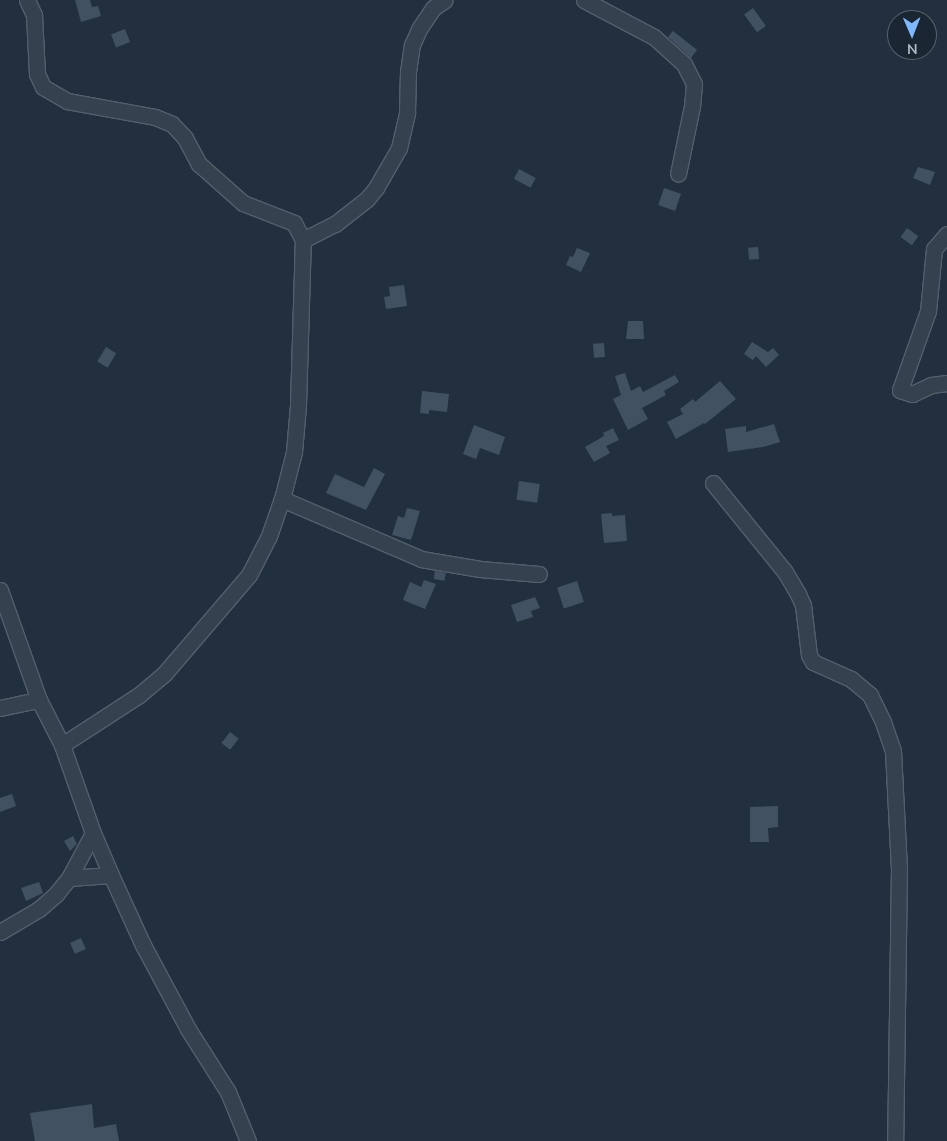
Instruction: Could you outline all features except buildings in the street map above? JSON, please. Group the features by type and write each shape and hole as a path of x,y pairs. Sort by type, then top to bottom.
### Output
{"street":[{"path":"28,0 34,15 37,74 43,87 67,101 155,117 172,124 185,138 199,164 243,203 294,223 304,240 298,406 294,452 282,499 269,536 249,575 164,674 138,695 62,745"},
{"path":"304,240 335,224 367,199 376,188 399,148 407,112 408,72 412,45 419,29 433,8 445,0"},
{"path":"584,0 654,37 684,64 694,84 692,106 678,174"},
{"path":"947,234 934,249 928,311 900,390 912,394 931,385 947,383"},
{"path":"713,484 784,572 798,594 803,604 809,655 813,662 851,679 870,695 883,722 893,751 899,868 895,1141"},
{"path":"282,499 421,559 480,569 538,574"},
{"path":"0,590 39,700 62,745 92,833 147,953 188,1029 228,1092 248,1141"},
{"path":"0,708 39,700"},
{"path":"0,932 39,909 56,894 69,878 92,833"},
{"path":"69,878 111,875"}]}
